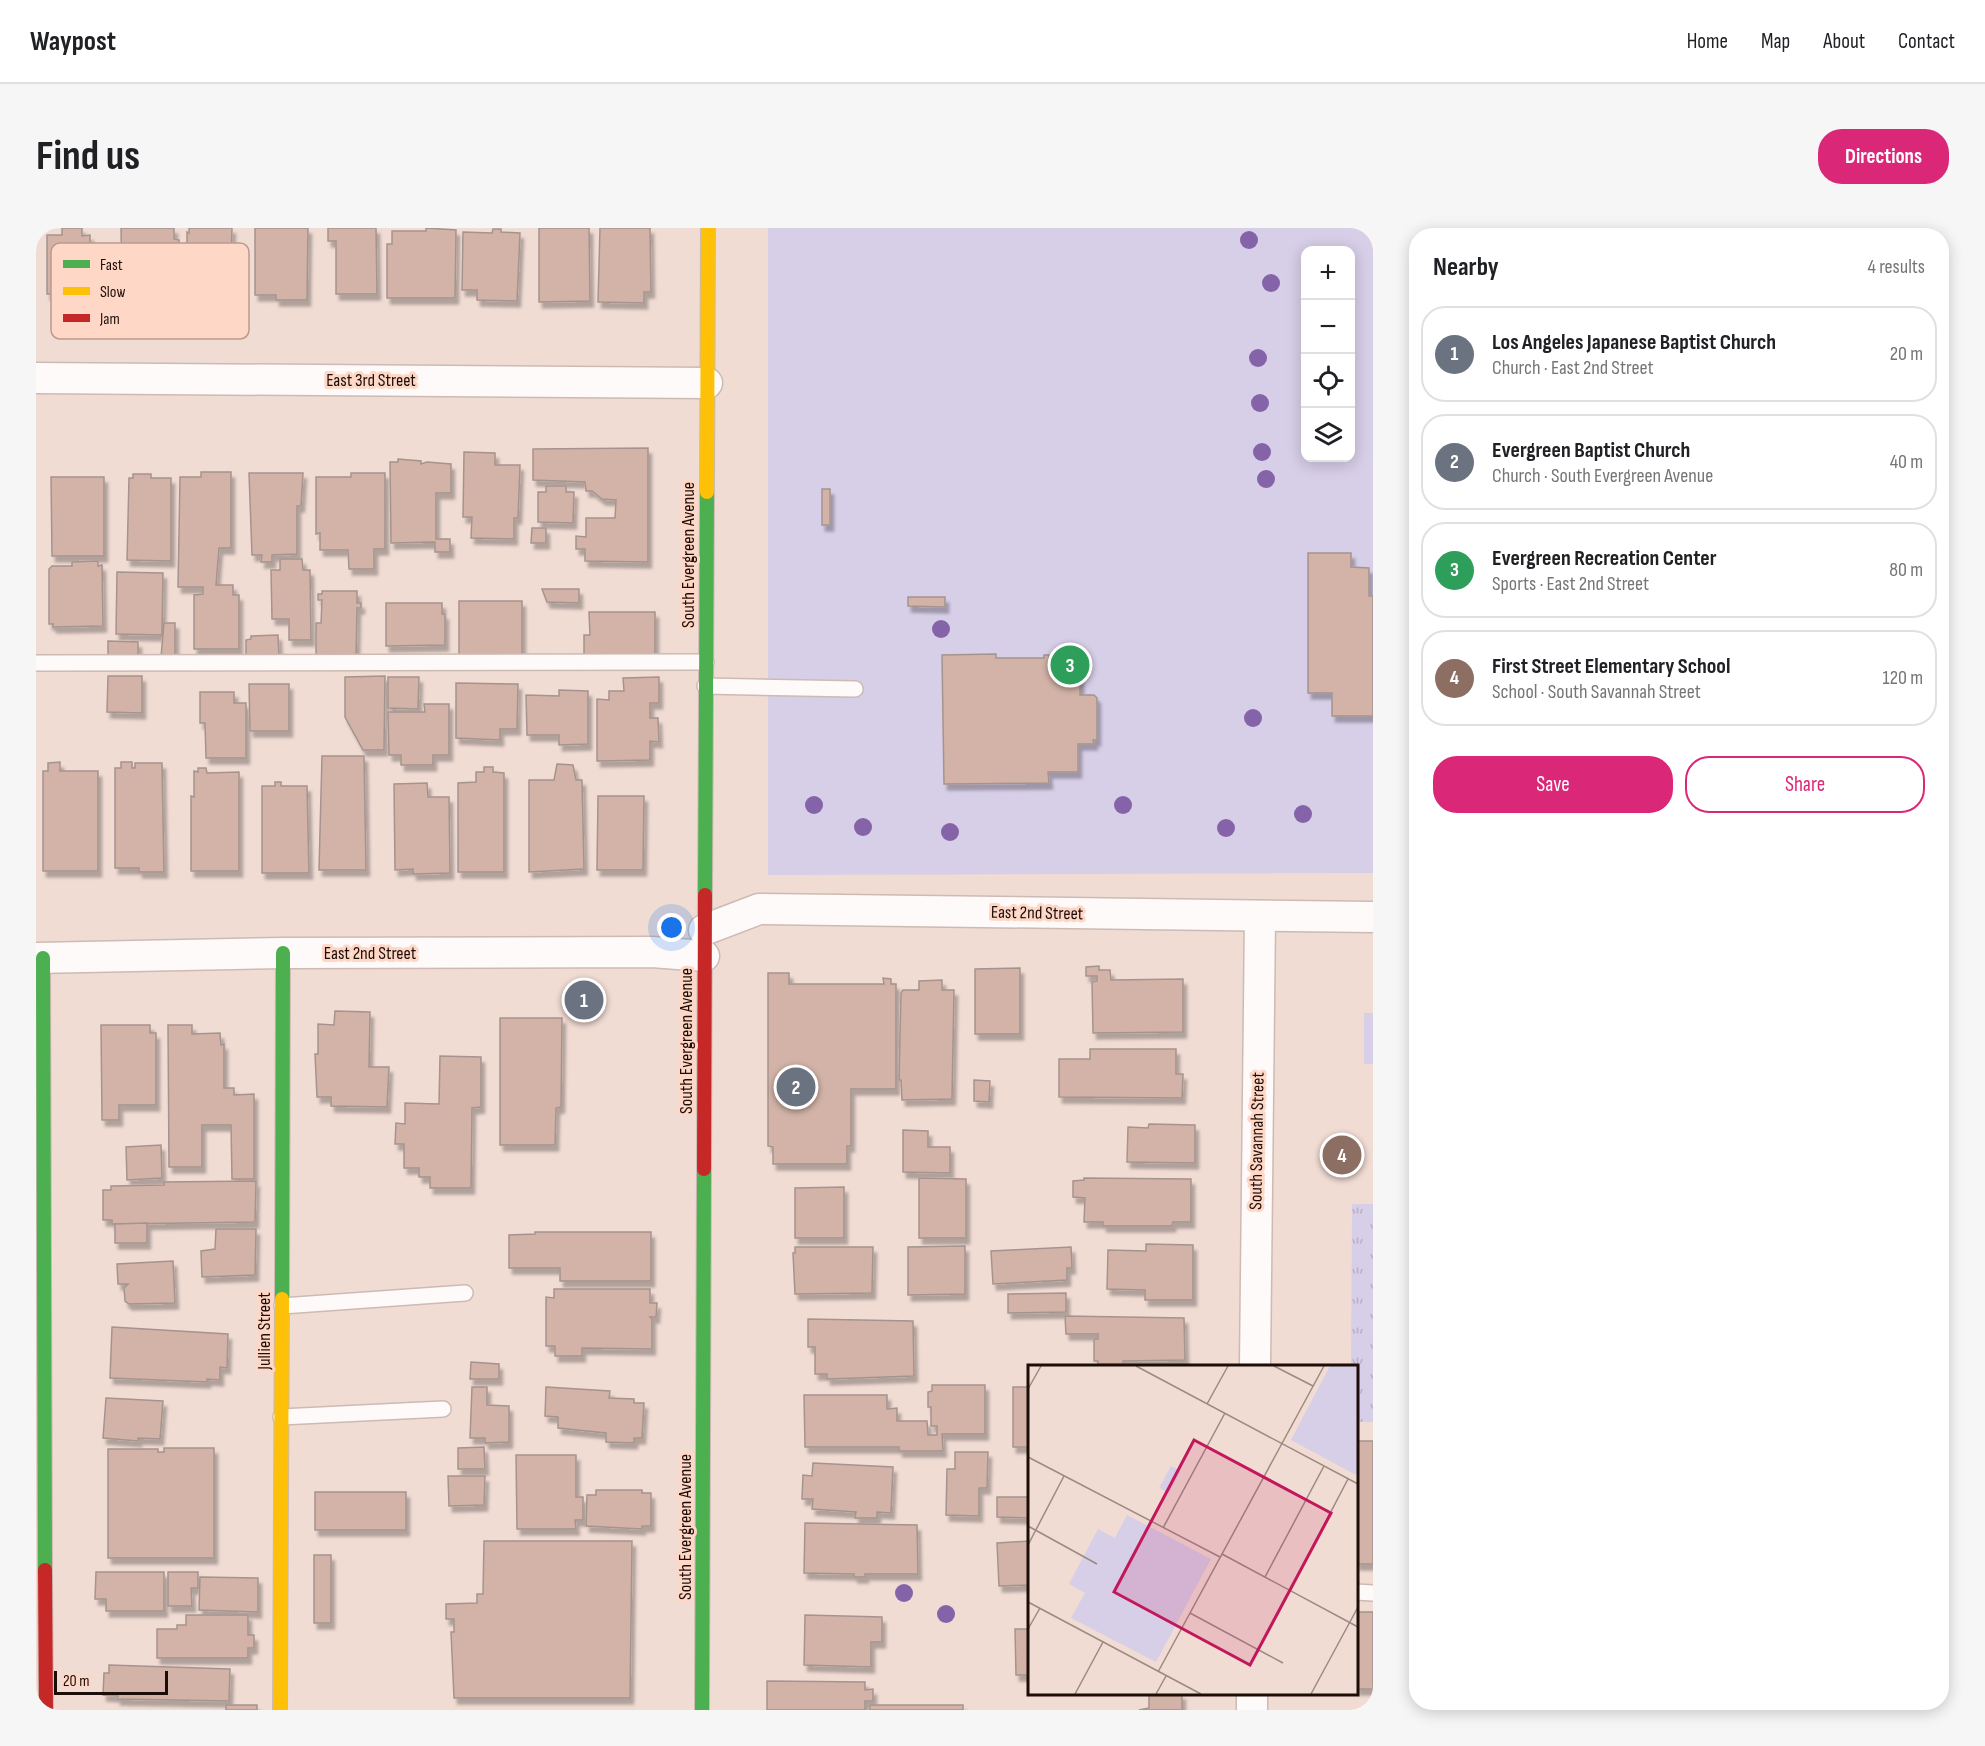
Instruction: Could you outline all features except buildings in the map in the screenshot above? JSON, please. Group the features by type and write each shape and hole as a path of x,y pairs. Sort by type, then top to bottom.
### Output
{"street":[{"name":"South Evergreen Avenue","path":"702,1710 708,228"},
{"name":"East 3rd Street","path":"36,378 707,383"},
{"name":"East 2nd Street","path":"39,958 283,953 652,952 704,943 759,909 1373,917"},
{"name":"South Savannah Street","path":"1255,1365 1260,916"},
{"name":"Jullien Street","path":"279,1710 283,953"},
{"path":"39,958 46,1710"}],"lane":[{"path":"36,663 706,662"},
{"path":"705,686 855,689"},
{"path":"282,1306 465,1293"},
{"path":"281,1417 443,1409"},
{"path":"1358,1592 1373,1593"}],"green space":[{"path":"768,228 1373,228 1373,873 768,875"},
{"path":"1364,1013 1373,1013 1373,1064 1364,1064"},
{"path":"1352,1204 1373,1204 1373,1422 1358,1422 1358,1365 1351,1365"}],"traffic: fast":[{"path":"705,895 707,492"},
{"path":"282,1299 283,953"},
{"path":"43,958 45,1570"},
{"path":"702,1710 704,1169"}],"traffic: slow":[{"path":"707,492 708,228"},
{"path":"280,1710 282,1299"}],"traffic: jam":[{"path":"704,1169 705,895"},
{"path":"45,1570 46,1710"}],"place":[{"name":"Evergreen Recreation Center","path":"1070,665"},
{"name":"Los Angeles Japanese Baptist Church","path":"584,1000"},
{"name":"Evergreen Baptist Church","path":"796,1087"},
{"name":"First Street Elementary School","path":"1342,1155"}]}
